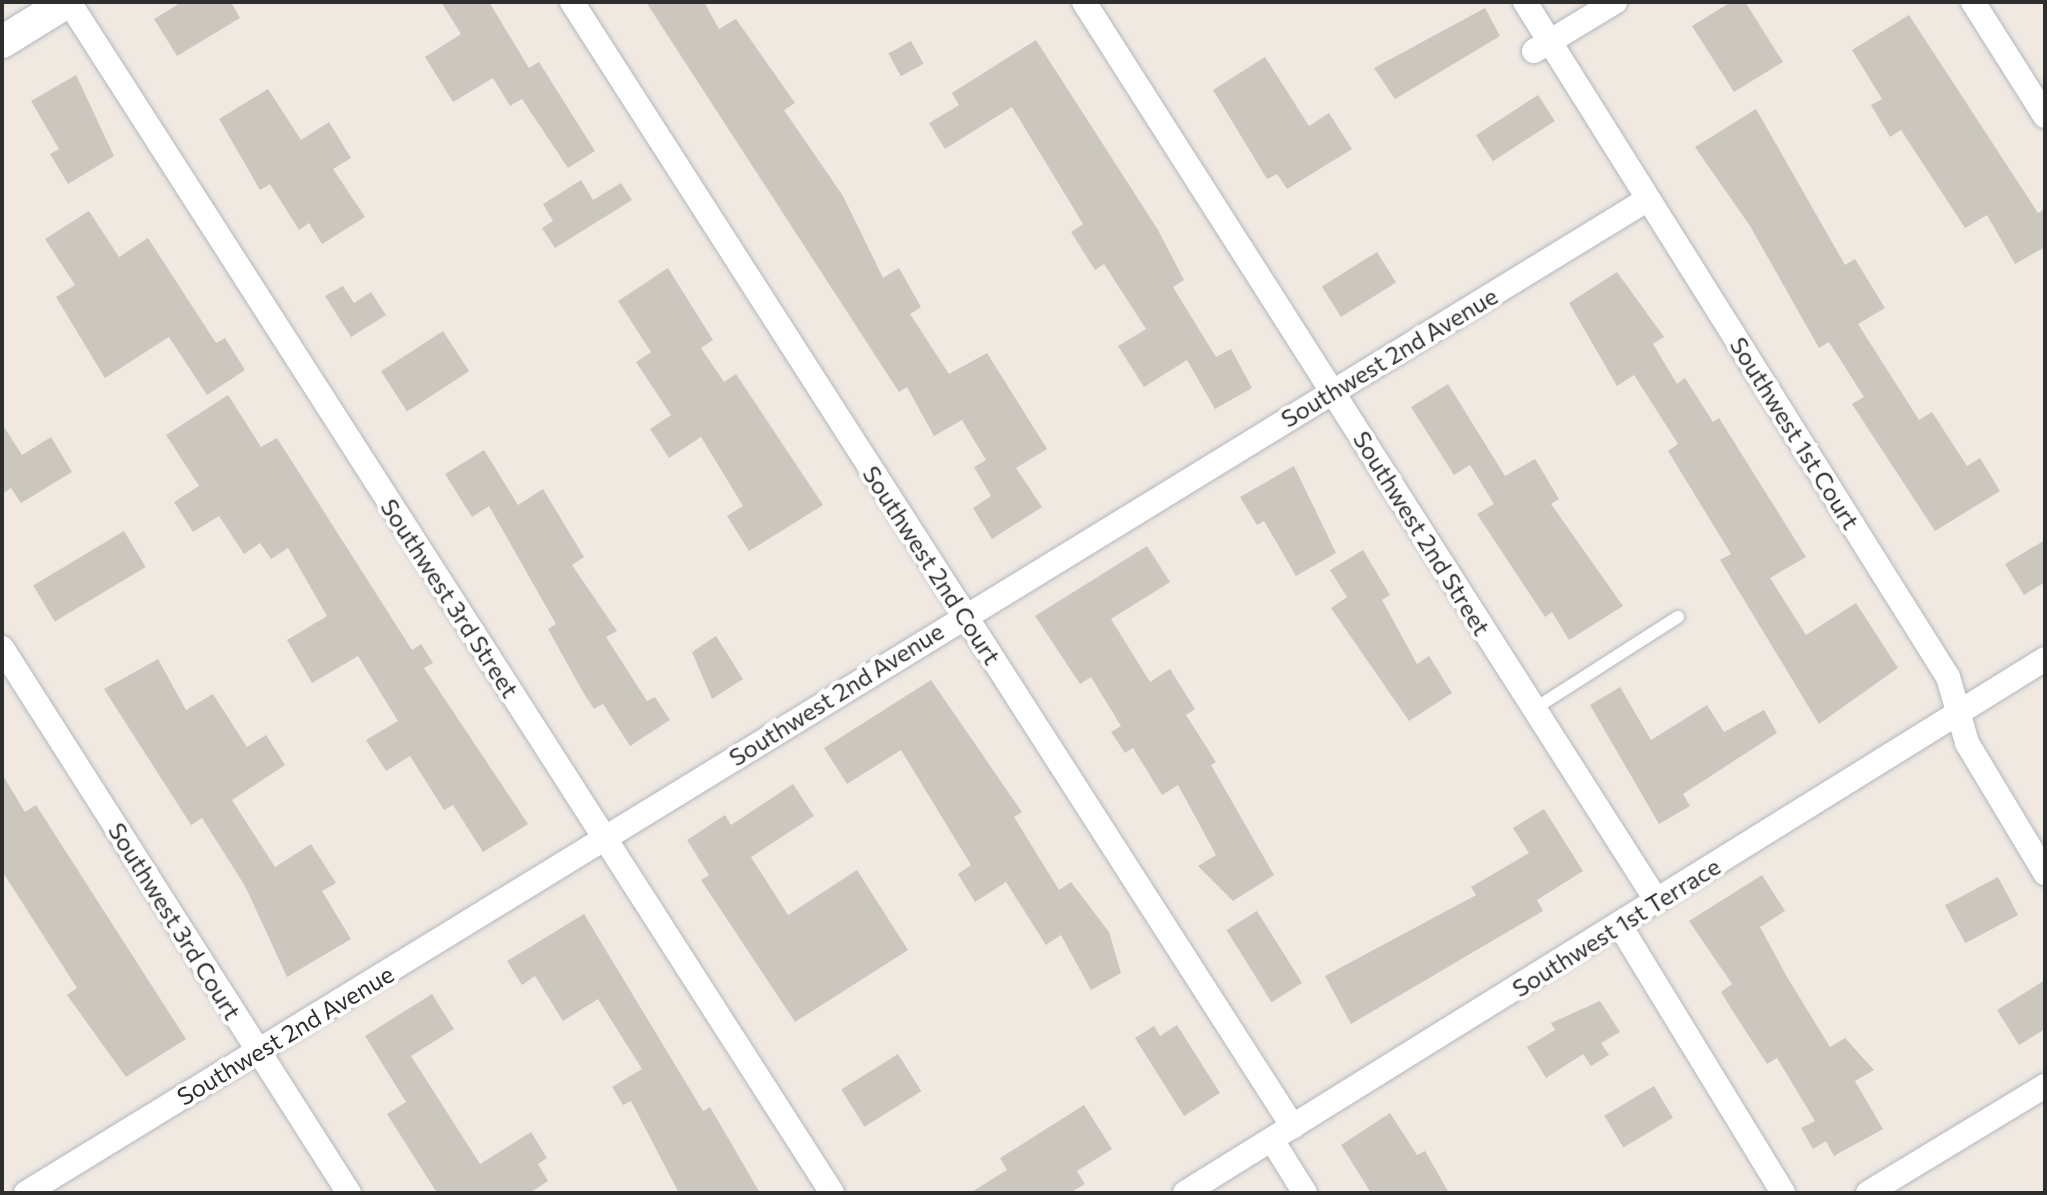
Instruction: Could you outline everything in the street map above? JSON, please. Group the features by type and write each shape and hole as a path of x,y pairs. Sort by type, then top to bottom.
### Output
{"street":[{"path":"2,42 68,2"},
{"name":"Southwest 3rd Street","path":"68,2 832,1193"},
{"name":"Southwest 2nd Court","path":"572,2 963,612 1282,1134 1305,1193"},
{"name":"Southwest 2nd Street","path":"1084,2 1657,901"},
{"name":"Southwest 1st Court","path":"1525,2 1542,46 1648,199 1948,677 1967,743 2045,873"},
{"path":"1542,46 1615,2"},
{"path":"1973,2 2045,116"},
{"name":"Southwest 2nd Avenue","path":"26,1193 605,841 963,612 1333,392 1648,199"},
{"name":"Southwest 3rd Court","path":"2,648 349,1193"},
{"name":"Southwest 1st Terrace","path":"1185,1193 2045,659"},
{"path":"1619,924 1783,1193"},
{"path":"1868,1193 2045,1086"}],"lane":[{"path":"1534,709 1678,617"}],"building":[{"path":"182,2 231,2 240,18 177,56 154,19"},
{"path":"441,2 489,2 529,68 539,62 595,151 568,168 522,99 510,106 493,78 453,102 425,57 461,34"},
{"path":"646,2 704,2 719,29 736,19 795,103 784,110 843,196 883,278 899,268 921,307 910,314 949,374 987,353 1019,404 1047,449 1016,468 1042,507 992,539 973,508 991,496 974,467 986,460 962,420 934,436 907,387 899,392"},
{"path":"1731,2 1745,2 1783,62 1734,92 1692,26"},
{"path":"1485,8 1500,36 1395,99 1374,68"},
{"path":"1909,15 2038,213 2045,209 2045,247 2015,264 1987,215 1965,228 1901,130 1890,137 1871,105 1882,99 1852,50"},
{"path":"1036,40 1158,230 1184,280 1173,287 1216,357 1231,349 1252,388 1215,409 1187,360 1144,387 1118,346 1146,329 1104,264 1095,270 1071,232 1083,224 1012,107 945,149 929,123 959,105 952,93"},
{"path":"911,41 924,64 901,76 888,54"},
{"path":"1265,57 1309,126 1329,113 1352,149 1287,189 1277,174 1267,179 1213,90"},
{"path":"76,75 114,156 68,184 50,154 59,149 31,101"},
{"path":"268,89 301,140 329,122 351,158 333,169 365,217 322,244 309,223 299,230 270,184 260,190 219,119"},
{"path":"1538,95 1555,121 1493,161 1476,135"},
{"path":"1756,109 1845,265 1855,259 1885,308 1858,324 1919,420 1932,412 1967,466 1980,458 2000,491 1935,531 1852,404 1864,397 1829,342 1819,348 1750,226 1695,147"},
{"path":"581,180 593,200 621,183 632,200 555,248 542,228 553,221 543,204"},
{"path":"89,211 119,257 148,238 216,343 225,338 245,370 207,395 169,337 105,378 56,297 75,285 45,239"},
{"path":"1377,252 1396,283 1341,317 1322,286"},
{"path":"668,268 713,340 701,348 724,382 736,374 823,505 749,551 727,516 743,506 701,437 669,458 650,429 671,415 636,362 651,352 618,301"},
{"path":"1617,272 1664,337 1653,344 1677,384 1685,378 1713,422 1719,418 1806,557 1770,578 1806,635 1856,603 1898,668 1819,724 1720,560 1731,554 1668,451 1678,444 1634,375 1617,386 1569,303"},
{"path":"343,286 354,303 371,292 386,315 351,337 325,296"},
{"path":"443,331 469,371 407,412 381,371"},
{"path":"1448,384 1505,476 1535,459 1559,499 1551,504 1623,606 1569,640 1552,612 1545,617 1477,514 1494,504 1470,465 1454,475 1411,407"},
{"path":"228,395 261,447 277,438 412,650 421,644 433,663 424,668 528,824 483,852 453,805 444,810 410,756 386,771 366,740 398,721 358,656 312,683 287,640 327,616 288,548 271,559 260,543 244,554 219,516 193,532 174,502 199,486 166,435"},
{"path":"2,424 22,455 51,437 72,472 21,503 11,488 2,494"},
{"path":"484,450 518,505 543,489 584,557 572,565 617,631 606,637 647,701 655,697 670,720 630,746 603,704 594,709 583,692 548,629 556,624 489,506 472,517 445,474"},
{"path":"1294,466 1336,553 1296,576 1264,521 1257,525 1240,497"},
{"path":"124,531 146,567 55,622 33,586"},
{"path":"2045,540 2045,582 2024,595 2005,564"},
{"path":"1147,546 1170,582 1111,619 1150,682 1170,669 1195,709 1186,715 1216,762 1211,765 1274,875 1233,901 1198,866 1216,855 1178,785 1162,795 1133,748 1125,753 1111,732 1121,726 1091,677 1080,684 1035,616"},
{"path":"1363,550 1390,595 1382,600 1417,664 1429,656 1452,693 1409,721 1331,608 1347,597 1330,570"},
{"path":"716,636 743,679 712,699 692,652"},
{"path":"158,659 186,710 213,694 247,747 266,735 285,765 232,800 275,867 311,844 336,883 322,891 351,939 287,977 245,886 202,818 191,825 104,689"},
{"path":"931,680 1022,812 1014,817 1059,890 1071,882 1109,932 1121,973 1091,990 1061,935 1046,945 1006,882 975,902 958,874 971,865 901,750 847,784 824,748"},
{"path":"1620,687 1651,740 1707,705 1724,732 1764,710 1777,733 1683,794 1690,806 1659,824 1590,705"},
{"path":"2,774 25,812 36,805 186,1039 126,1077 67,995 77,988 2,871"},
{"path":"793,784 814,816 751,857 788,915 857,870 908,950 795,1022 701,880 709,875 687,840 725,815 731,825"},
{"path":"1544,809 1583,871 1537,900 1543,911 1351,1024 1325,976 1476,895 1471,887 1529,853 1513,828"},
{"path":"1762,875 1785,911 1760,927 1787,977 1830,1047 1845,1038 1874,1070 1855,1081 1883,1129 1834,1156 1826,1141 1813,1149 1801,1128 1815,1121 1777,1058 1767,1064 1732,1010 1721,992 1732,984 1689,921"},
{"path":"1998,877 2018,915 1965,943 1945,905"},
{"path":"1257,911 1302,983 1272,1002 1226,930"},
{"path":"584,914 703,1111 710,1107 760,1193 679,1193 631,1101 623,1105 612,1087 642,1069 598,999 563,1021 535,976 522,985 507,961"},
{"path":"2045,980 2045,1029 2019,1045 1997,1010"},
{"path":"432,994 454,1029 411,1056 480,1164 531,1132 547,1158 538,1164 548,1181 530,1193 437,1193 387,1114 406,1102 365,1036"},
{"path":"1600,1001 1620,1032 1601,1043 1609,1055 1591,1066 1583,1054 1546,1078 1527,1047 1555,1030 1551,1023"},
{"path":"1177,1025 1220,1093 1184,1116 1135,1038 1154,1026 1160,1036"},
{"path":"898,1054 921,1091 864,1127 841,1090"},
{"path":"1654,1086 1673,1118 1623,1148 1604,1116"},
{"path":"1084,1105 1112,1149 1077,1171 1085,1184 1070,1193 970,1193 1007,1170 1000,1158"},
{"path":"1390,1113 1417,1155 1425,1151 1449,1193 1371,1193 1341,1145"}]}
